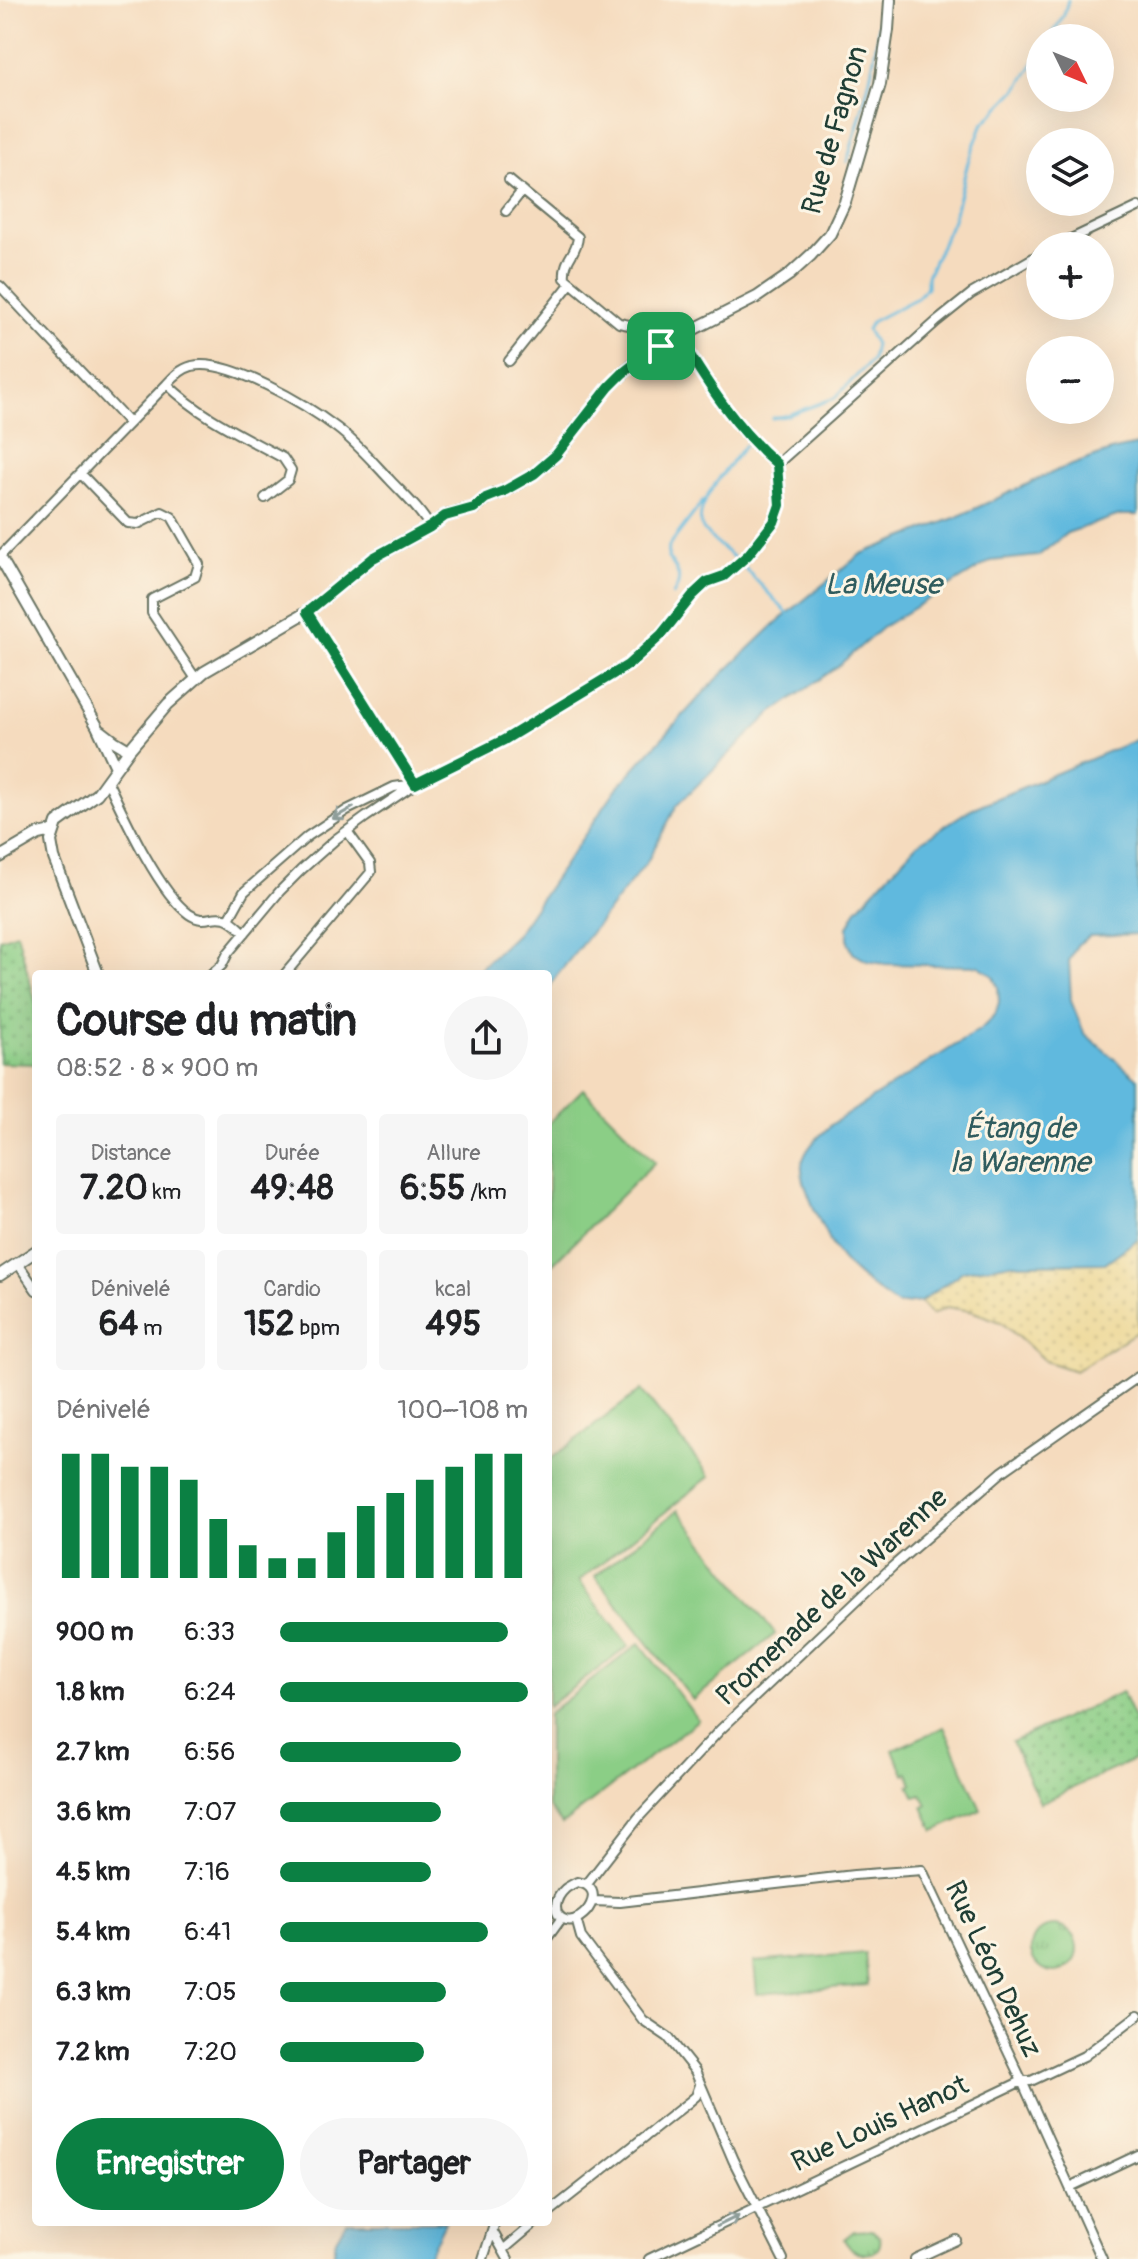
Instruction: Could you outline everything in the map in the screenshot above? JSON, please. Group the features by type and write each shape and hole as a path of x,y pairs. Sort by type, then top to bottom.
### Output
{"street":[{"name":"Rue de Fagnon","path":"0,857 39,834 53,831 60,819 92,798 168,704 196,679 231,655 307,612 373,558 445,516 474,508 545,465 632,365 661,346 757,297 789,275 830,234 845,202 880,84 890,0"},
{"path":"509,180 578,237 578,244 564,267 565,278 619,323 644,328 661,346"},
{"path":"506,211 522,191"},
{"path":"1085,232 1138,207"},
{"path":"777,464 936,322 971,294 1026,262"},
{"path":"509,361 571,283"},
{"path":"0,286 129,423"},
{"path":"216,970 292,879 347,831 415,784 504,740 628,665 661,635 707,582 724,576 748,555 774,522 780,505 777,464 733,418 679,337"},
{"path":"116,767 97,726 0,558 177,373 189,367 209,365 243,375 289,397 338,428 413,504 430,527"},
{"path":"167,384 203,413 288,463 291,470 288,480 265,498"},
{"path":"81,474 128,523 138,524 162,512 172,517 199,564 195,577 152,599 152,613 196,679"},
{"path":"307,612 415,784"},
{"path":"97,726 129,750"},
{"path":"107,780 162,884 179,906 204,920 229,919 245,933"},
{"path":"229,919 244,892 308,836 347,810 394,787 415,784"},
{"path":"53,831 54,858 96,970"},
{"path":"288,970 371,872 370,863 347,831"},
{"path":"0,1275 32,1254"},
{"path":"19,1265 32,1284"},
{"name":"Promenade de la Warenne","path":"587,1884 639,1817 720,1730 892,1567 1002,1472 1138,1377"},
{"name":"Rue Léon Dehuz","path":"592,1901 620,1902 922,1870 1102,2259"},
{"path":"577,1882 587,1884 593,1894 592,1901 576,1919 570,1921 561,1919 556,1912 560,1895 577,1882"},
{"path":"552,1931 561,1919"},
{"path":"576,1919 581,1937 643,2020 668,2037 695,2071 733,2160 783,2259"},
{"name":"Rue Louis Hanot","path":"649,2259 1022,2081 1031,2081 1084,2056 1137,2020"},
{"path":"552,2210 689,2102 696,2096 700,2085"},
{"path":"1070,2187 1138,2155"},
{"path":"483,2259 494,2226"},
{"path":"503,2250 531,2226"},
{"path":"493,2232 508,2259"},
{"path":"915,2259 956,2240"}],"green space":[{"path":"17,933 32,989 32,1064 0,1063 0,939"},
{"path":"583,1089 655,1162 552,1264 552,1120"},
{"path":"641,1390 710,1476 579,1581 629,1646 552,1703 552,1458"},
{"path":"678,1510 775,1634 693,1700 595,1576"},
{"path":"640,1643 698,1720 562,1824 552,1811 552,1711"},
{"path":"1122,1692 1138,1727 1138,1758 1040,1803 1012,1742"},
{"path":"944,1727 981,1810 934,1831 923,1807 927,1805 922,1795 915,1797 908,1773 904,1774 893,1750"},
{"path":"1054,1926 1063,1927 1070,1933 1076,1940 1076,1958 1070,1965 1063,1971 1054,1972 1045,1971 1038,1965 1032,1958 1031,1949 1032,1940 1038,1933 1045,1927"},
{"path":"865,1953 868,1985 757,1994 754,1962"},
{"path":"872,2230 880,2237 880,2244 873,2253 860,2253 848,2246 844,2239 854,2231"}],"sand":[{"path":"1138,1239 1138,1331 1075,1371 1045,1361 1001,1322 971,1311 947,1307 932,1315 920,1302 963,1271 1006,1264 1105,1263"}],"water":[{"name":"La Meuse","path":"1138,445 1138,515 1120,515 1067,533 1038,556 991,561 884,626 837,667 769,715 677,805 647,862 552,983 552,970 478,970 517,933 619,785 709,687 777,622 861,554 957,517 1058,470"},
{"name":"Étang de la Warenne","path":"1138,739 1138,934 1090,936 1077,945 1069,961 1071,1001 1084,1033 1138,1079 1138,1239 1105,1263 1006,1264 963,1271 920,1302 897,1305 862,1279 837,1253 810,1199 802,1164 806,1152 832,1124 982,1028 995,1015 999,1002 998,987 993,976 979,966 867,961 853,953 848,942 848,927 857,909 917,844 971,809"},
{"path":"344,2226 443,2226 427,2259 333,2259 336,2239"}],"waterway":[{"path":"847,162 873,62 880,0"},
{"path":"1059,24 1068,0"},
{"path":"772,418 835,398 872,360 875,344 867,330 871,322 917,298 927,287 927,276 953,220 968,162 982,125 1026,76"},
{"path":"734,558 708,535 700,518 715,484 745,445"},
{"path":"673,595 678,575 668,558 669,546 704,500"},
{"path":"743,566 790,616"}],"route":[{"path":"679,337 733,418 777,464 780,505 774,522 748,555 724,576 707,582 661,635 628,665 504,740 415,784 307,612 373,558 445,516 474,508 486,498 534,474 568,442 609,387 632,365 661,346 679,337"}]}
